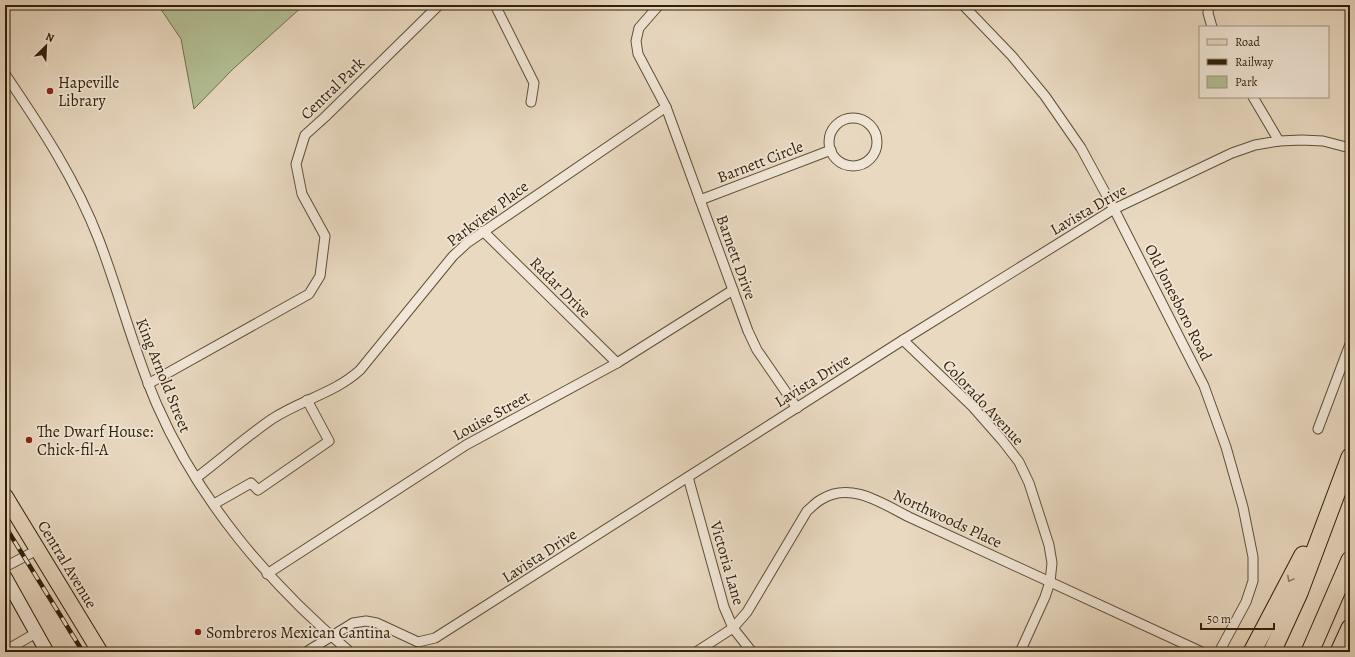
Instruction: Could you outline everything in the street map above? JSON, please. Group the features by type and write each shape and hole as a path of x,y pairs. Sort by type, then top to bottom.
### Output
{"highway":[{"path":"1272,652 1299,592 1334,495 1350,456"},
{"path":"1252,652 1334,495"},
{"path":"1310,652 1350,560"},
{"path":"1339,652 1350,628"}],"main road":[{"name":"Central Avenue","path":"5,496 39,549 100,652"}],"street":[{"name":"Central Park","path":"148,384 309,294 320,276 325,236 302,194 296,164 304,135 325,117 439,5"},
{"path":"495,5 534,83 531,102"},
{"name":"Barnett Drive","path":"659,5 639,28 636,41 638,54 666,107 733,290 757,350 797,408"},
{"name":"Old Jonesboro Road","path":"963,5 1012,56 1045,96 1081,148 1114,208 1204,386 1226,447 1243,507 1253,557 1252,581 1246,602 1219,652"},
{"path":"1209,5 1209,22 1211,26"},
{"name":"King Arnold Street","path":"5,74 47,135 77,189 100,241 135,352 148,384 176,444 196,478 234,532 267,574 296,605 350,652"},
{"path":"1254,98 1279,140"},
{"name":"Parkview Place","path":"196,478 272,420 307,400 335,389 349,381 364,365 453,256 483,231 666,107"},
{"path":"855,118 869,124 877,137 877,145 870,159 856,166 841,162 831,150 830,135 834,128 847,119 855,118"},
{"name":"Lavista Drive","path":"306,652 353,623 366,621 377,623 418,642 435,638 903,340 1114,208 1232,153 1255,145 1279,140 1323,141 1350,148"},
{"name":"Barnett Circle","path":"700,200 831,150"},
{"name":"Radar Drive","path":"483,231 617,364"},
{"name":"Louise Street","path":"267,574 466,445 617,364 733,290"},
{"name":"Colorado Avenue","path":"903,340 973,407 1019,462 1029,483 1049,545 1052,563 1050,582 1020,652"},
{"path":"1318,429 1350,344"},
{"path":"214,504 251,483 258,490 329,441 307,400"},
{"name":"Victoria Lane","path":"688,477 724,607 733,628 752,652"},
{"name":"Northwoods Place","path":"696,652 733,628 747,612 807,511 822,498 840,492 854,492 868,496 1202,652"},
{"path":"5,567 39,549"},
{"path":"5,577 47,652"},
{"path":"5,651 36,633"}],"green space":[{"path":"158,5 304,5 233,69 194,109 181,39"}],"railway":[{"path":"5,526 83,652"}],"place":[{"name":"Hapeville Library","path":"50,91"},
{"name":"The Dwarf House: Chick-fil-A","path":"29,440"},
{"name":"Sombreros Mexican Cantina","path":"198,632"}]}
